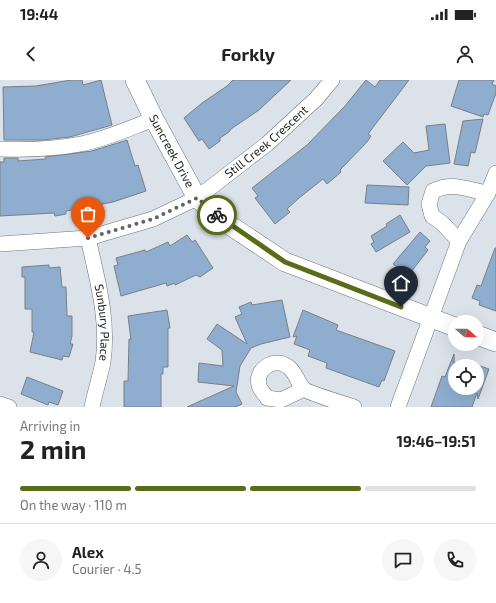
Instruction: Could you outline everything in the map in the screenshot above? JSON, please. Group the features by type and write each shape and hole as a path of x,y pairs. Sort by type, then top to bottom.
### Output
{"street":[{"name":"Suncreek Drive","path":"136,80 154,119 197,198 224,222 285,262 448,325"},
{"name":"Still Creek Crescent","path":"0,244 88,238 153,219 197,198 267,144 316,99 332,80"},
{"path":"0,149 29,150 80,144 118,133 154,119"},
{"path":"398,407 459,241 488,193 496,173"},
{"path":"459,241 432,216 429,204 433,191 441,187 455,185 472,191 488,193"},
{"name":"Sunbury Place","path":"88,238 102,300 104,332 102,362 92,407"},
{"path":"484,338 496,342"},
{"path":"304,389 354,407"},
{"path":"0,404 9,407"}],"building":[{"path":"71,80 82,80 83,85 101,80 112,125 70,137 43,140 4,140 3,87 36,86"},
{"path":"233,80 291,80 259,110 231,129 220,138 220,141 209,149 202,139 199,141 184,118"},
{"path":"366,80 375,87 380,80 409,80 368,134 371,136 367,142 340,170 341,172 327,184 323,179 287,209 290,212 275,224 255,198 258,196 252,188 307,145 345,106"},
{"path":"459,80 494,80 492,84 496,86 496,93 488,115 484,114 483,117 451,106"},
{"path":"483,119 475,153 471,152 468,166 454,164 463,121"},
{"path":"445,124 450,163 426,166 407,185 383,161 403,142 414,153 429,150 426,126"},
{"path":"127,140 135,166 138,165 146,191 113,202 66,211 66,214 55,216 54,213 0,216 0,162 4,162 4,158 18,158 18,161 46,159 45,157 92,151"},
{"path":"367,185 409,187 408,205 365,203"},
{"path":"400,215 410,232 376,252 371,244 374,242 371,236 387,226 386,224"},
{"path":"420,232 430,241 425,247 428,250 408,276 393,264"},
{"path":"187,235 192,242 195,240 213,268 200,277 196,275 175,285 175,283 167,286 166,283 121,296 114,266 118,265 116,258 145,250 146,252 168,242 170,246"},
{"path":"495,248 496,311 479,305 480,301 472,298 477,285 481,286"},
{"path":"49,265 49,268 60,267 62,287 66,287 67,316 72,316 72,336 70,344 73,344 69,357 63,356 62,360 30,352 34,332 32,332 32,309 25,309 25,277 22,277 22,267"},
{"path":"282,300 290,337 251,348 240,366 236,392 242,404 235,407 187,407 234,386 198,382 199,363 223,366 222,350 207,339 217,324 247,344 235,317 242,314 239,307 251,302 252,305"},
{"path":"167,310 170,328 168,328 168,367 163,367 163,374 161,374 161,407 124,407 124,381 128,381 129,339 131,340 128,316"},
{"path":"303,310 338,325 336,330 395,351 384,381 382,380 379,387 326,368 327,363 308,356 310,350 294,344 297,336 293,337"},
{"path":"484,367 489,369 484,383"},
{"path":"448,369 448,395 476,395 472,407 431,407 442,376 445,377"},
{"path":"27,377 63,391 58,405 49,402 48,405 21,394"}],"way so far":[{"path":"88,238 153,219 197,198 217,215"}],"route":[{"path":"217,215 224,222 285,262 401,307"}]}
